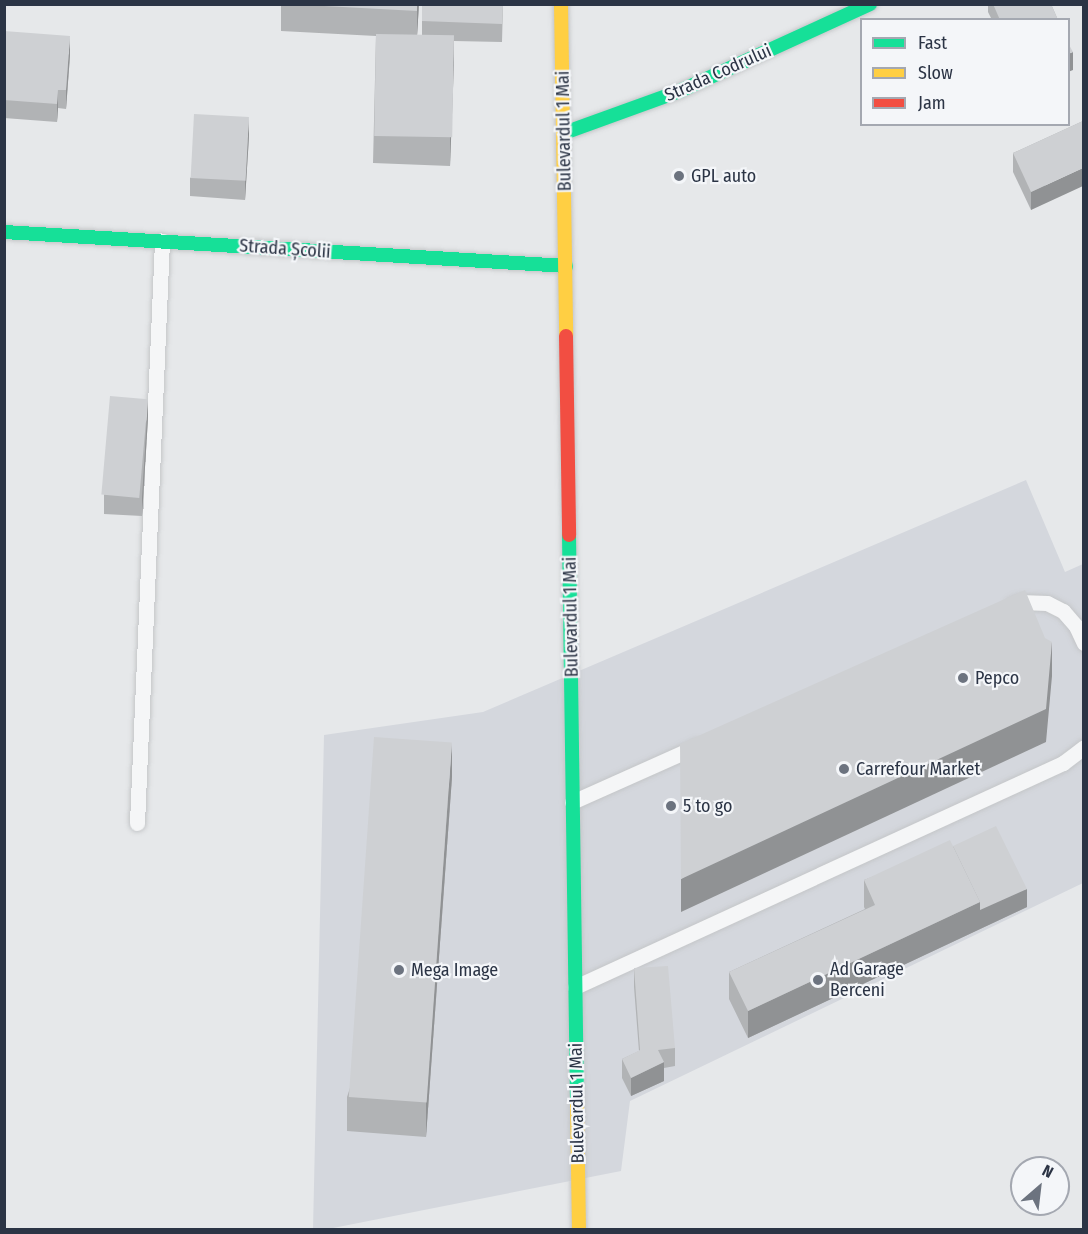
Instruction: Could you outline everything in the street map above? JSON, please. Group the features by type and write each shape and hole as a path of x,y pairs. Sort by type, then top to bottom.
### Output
{"main road":[{"name":"Bulevardul 1 Mai","path":"561,4 579,1230"},
{"name":"Strada Codrului","path":"564,133 680,91 870,4"},
{"name":"Strada Școlii","path":"4,232 566,266"}],"lane":[{"path":"137,823 162,241"},
{"path":"998,612 1020,602 1047,603 1064,611 1076,626 1083,643"},
{"path":"572,802 714,739"},
{"path":"575,987 1063,763 1083,747"}],"shaded area":[{"path":"1026,480 1065,572 1083,564 1083,883 630,1101 621,1171 328,1229 313,1230 324,735 483,712"}],"building":[{"path":"287,4 417,4 417,11"},
{"path":"422,4 503,4 502,24 422,21"},
{"path":"993,4 1051,4 1057,18 999,18"},
{"path":"4,31 70,36 66,90 58,90 57,104 4,100"},
{"path":"376,34 454,35 452,137 374,136"},
{"path":"194,114 249,117 246,181 191,178"},
{"path":"1083,121 1083,168 1031,192 1013,153"},
{"path":"110,396 148,399 139,498 101,495"},
{"name":"Carrefour Market","path":"1025,590 1045,638 1052,642 1046,709 681,879 680,744"},
{"name":"Mega Image","path":"374,737 452,742 427,1103 349,1097"},
{"path":"996,826 1027,889 980,910 980,902 953,846"},
{"path":"950,840 980,902 748,1011 729,972 875,905 864,880"},
{"path":"668,966 675,1048 658,1050 664,1062 631,1078 622,1059 640,1050 634,968"}],"traffic: fast":[{"path":"564,133 680,91 870,4"},
{"path":"4,232 566,266"},
{"path":"569,535 577,1103"}],"traffic: slow":[{"path":"561,4 566,336"},
{"path":"577,1103 579,1230"}],"traffic: jam":[{"path":"566,336 569,535"}],"place":[{"name":"GPL auto","path":"679,176"},
{"name":"Pepco","path":"963,678"},
{"name":"Carrefour Market","path":"844,769"},
{"name":"5 to go","path":"671,806"},
{"name":"Mega Image","path":"399,970"},
{"name":"Ad Garage Berceni","path":"818,980"}]}
